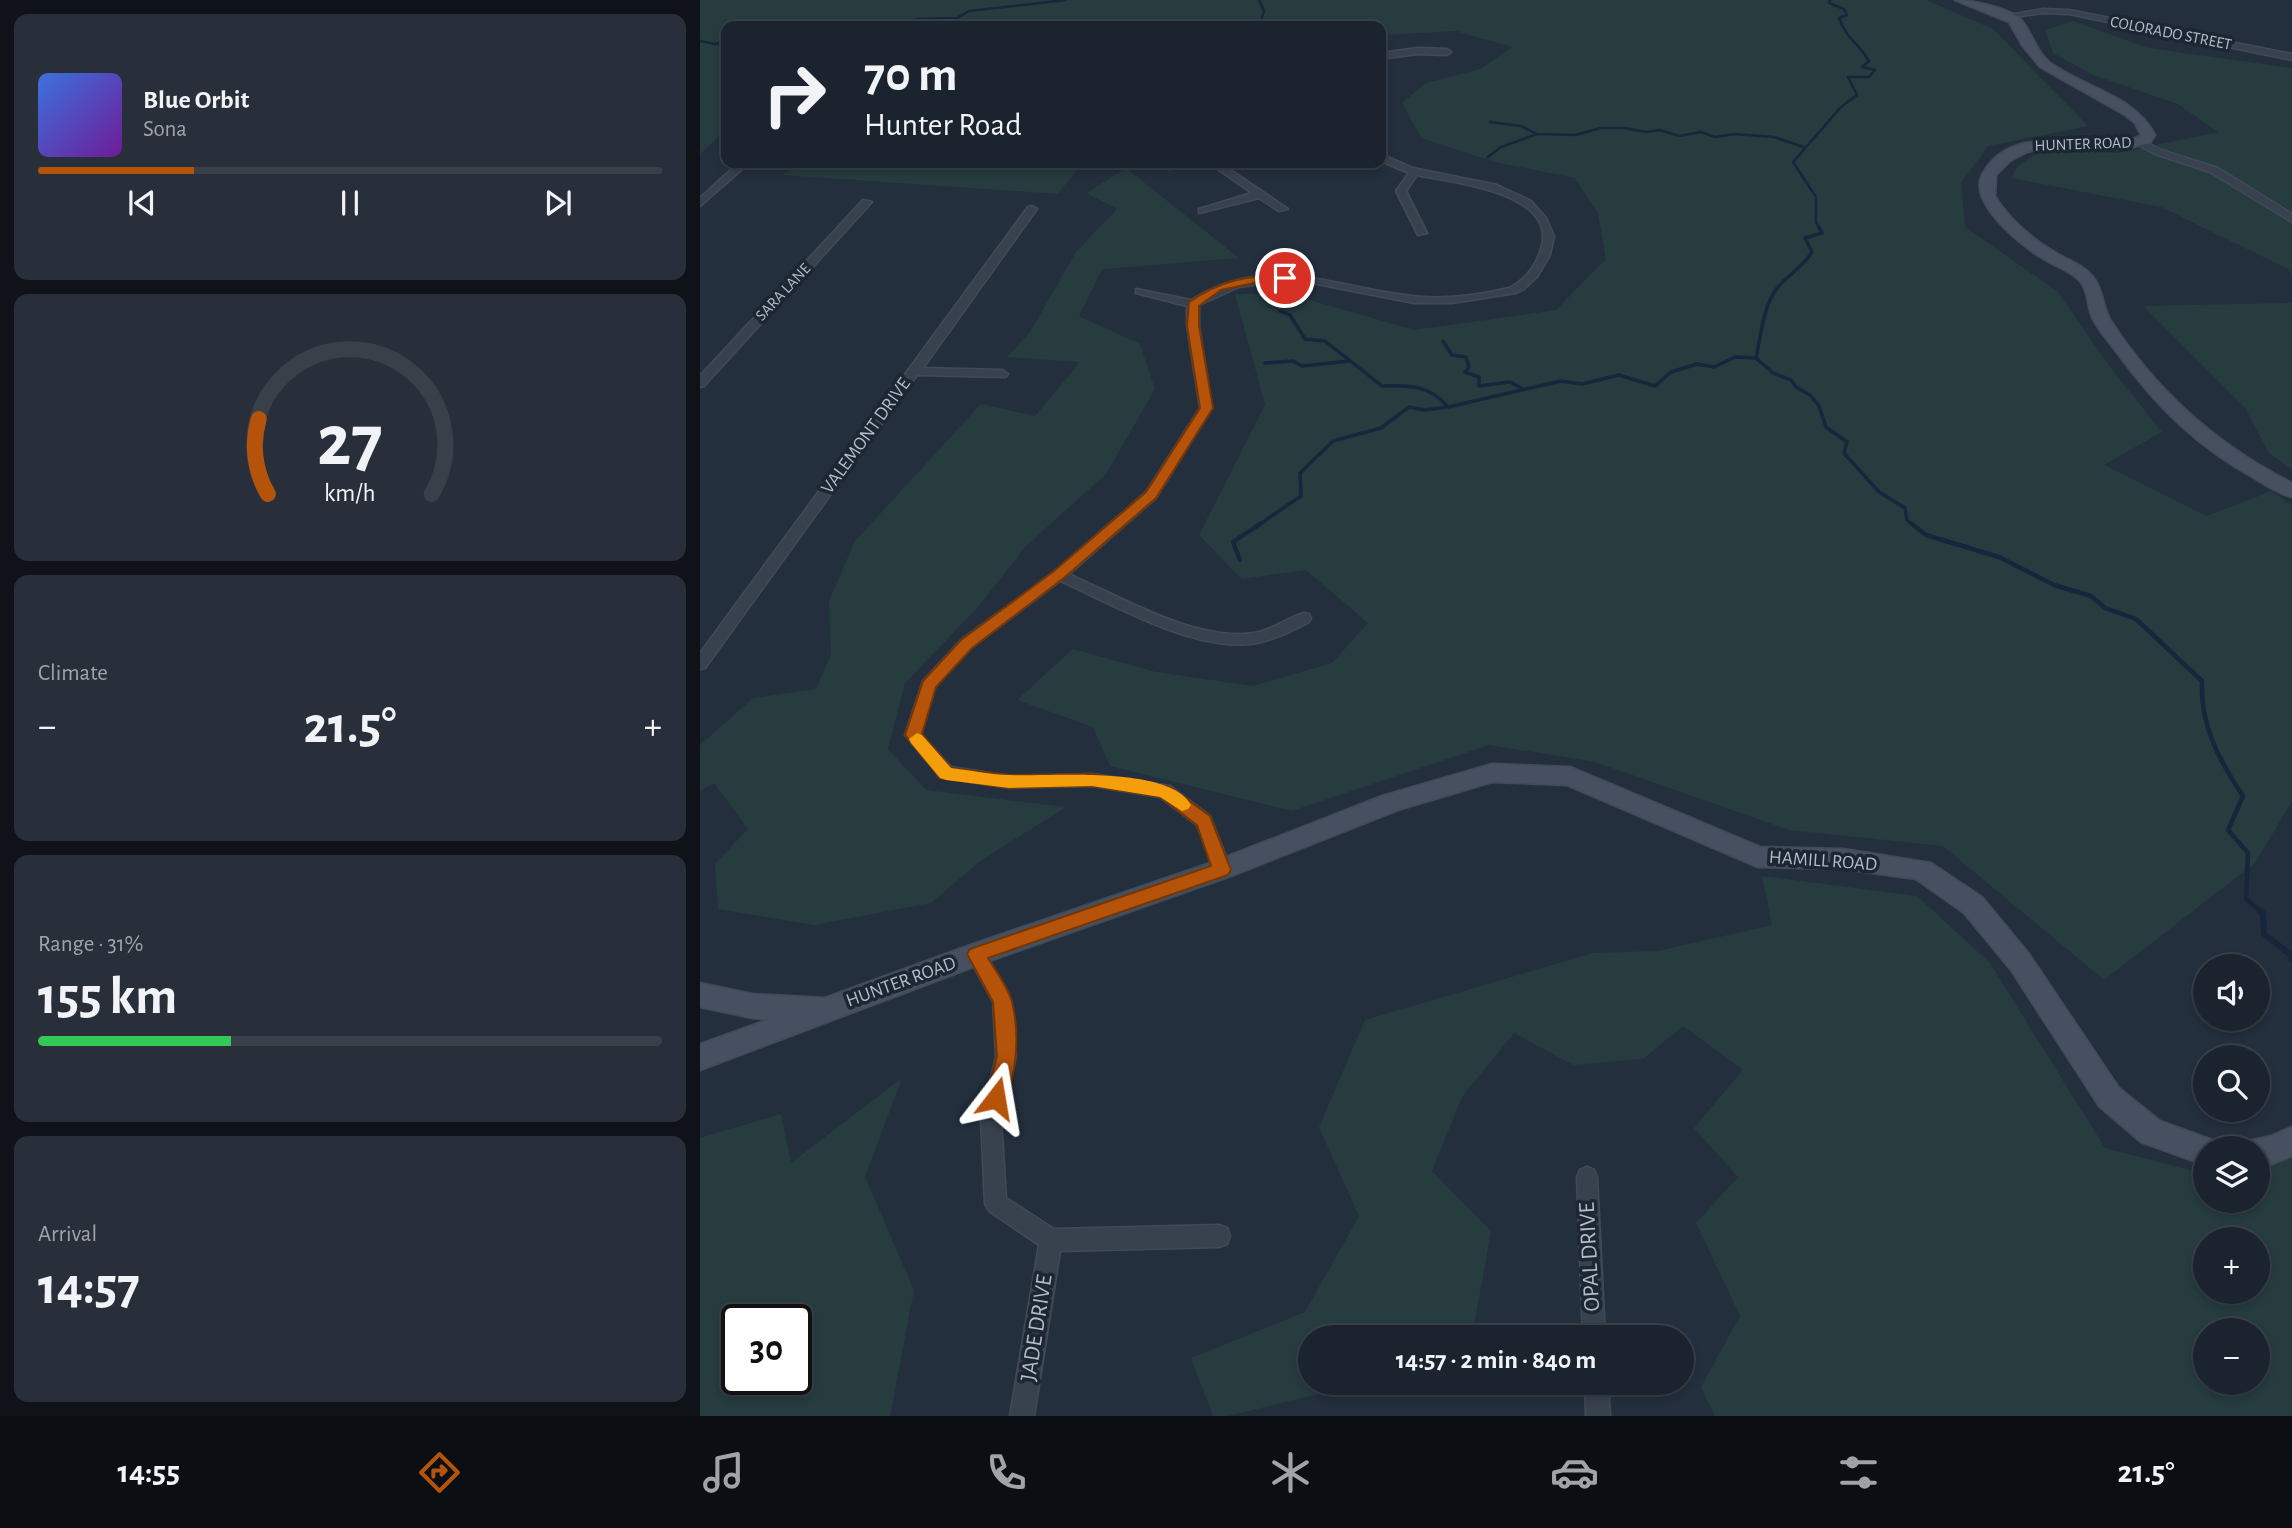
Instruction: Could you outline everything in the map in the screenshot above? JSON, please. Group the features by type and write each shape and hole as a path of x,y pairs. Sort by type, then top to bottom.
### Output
{"street":[{"path":"1961,0 2008,16"},
{"path":"2059,11 2072,2"},
{"name":"COLORADO STREET","path":"2008,16 2059,11 2292,57"},
{"name":"HUNTER ROAD","path":"2008,16 2014,20 2028,45 2044,64 2117,103 2141,121 2148,135 2139,142 2116,146 2058,144 2024,147 2009,155 1990,173 1986,182 1989,198 2029,242 2084,276 2092,285 2101,319 2187,424 2252,470 2292,491"},
{"path":"1386,55 1417,51 1447,52"},
{"path":"2139,142 2158,152 2214,170 2292,219"},
{"path":"1140,291 1193,304 1218,288 1254,280 1285,278 1323,280 1415,300 1464,298 1517,289 1539,269 1549,242 1543,219 1525,202 1498,188 1416,170 1386,159"},
{"path":"700,204 739,168"},
{"path":"1221,168 1283,209"},
{"path":"1416,170 1401,191 1422,233"},
{"path":"1203,211 1259,194"},
{"name":"SARA LANE","path":"700,383 867,202"},
{"name":"VALEMONT DRIVE","path":"700,664 1032,209"},
{"path":"1193,304 1193,326 1206,408 1151,495 1059,575 966,644 929,685 913,735 946,773 1009,782 1092,780 1164,791 1204,821 1222,870"},
{"path":"914,370 1002,374"},
{"path":"1059,575 1148,614 1199,632 1240,639 1282,630 1304,618"},
{"name":"HAMILL ROAD","path":"1222,870 1391,803 1492,774 1570,776 1758,857 1844,859 1922,870 1973,905 2012,952 2109,1097 2151,1132 2193,1147"},
{"name":"HUNTER ROAD","path":"700,1057 976,954 1222,870"},
{"path":"976,954 1002,1001 1006,1056 991,1119 996,1204 1051,1240 1219,1236"},
{"path":"700,995 752,1006 830,1008"},
{"path":"2270,1150 2292,1141"},
{"name":"OPAL DRIVE","path":"1587,1177 1593,1325"},
{"name":"JADE DRIVE","path":"1022,1416 1051,1240"},
{"path":"1597,1395 1598,1416"}],"green space":[{"path":"700,0 1926,0 1993,29 2088,126 1988,146 1961,183 1965,227 2057,291 2110,367 2162,432 2104,465 2206,516 2272,491 2292,506 2292,801 2255,863 2104,980 1943,846 1789,830 1595,762 1489,745 1292,811 1110,766 1093,727 1017,700 1073,649 1156,672 1253,686 1332,663 1368,623 1306,570 1242,579 1199,535 1265,405 1235,294 1289,294 1414,330 1556,310 1606,259 1598,213 1575,178 1495,162 1421,138 1402,103 1426,83 1480,69 1512,47 1456,31 1386,35 1386,21 721,21 721,135 700,154"},
{"path":"2073,21 2148,48 2292,68 2292,275 2288,269 2161,207 2011,178 2018,166 2042,150 2118,153 2218,132 2178,104 2093,75 2053,53 2045,30"},
{"path":"792,168 1078,168 1058,194 783,175"},
{"path":"1126,168 1239,258 1102,269 1079,316 1140,344 1155,389 1106,474 1026,546 978,607 905,683 888,749 926,790 1066,807 979,862 931,903 814,925 718,909 715,864 748,829 714,783 700,791 700,745 753,698 816,689 831,655 829,601 855,541 981,404 1035,416 1080,362 1007,357 1030,332 1076,252 1117,209 1087,193"},
{"path":"2292,303 2292,469 2269,453 2245,408 2143,306"},
{"path":"1762,876 1917,896 1990,963 2105,1148 2193,1171 2193,1213 2270,1213 2270,1163 2292,1154 2292,1416 1715,1416 1701,1387 1740,1316 1696,1223 1738,1177 1694,1128 1743,1070 1683,1026 1643,1059 1573,1065 1514,1033 1462,1097 1432,1171 1491,1231 1474,1325 1298,1325 1298,1395 1315,1395 1228,1416 1213,1416 1191,1358 1305,1312 1359,1216 1319,1127 1365,1020 1593,953 1658,951 1772,925"},
{"path":"902,1078 865,1177 914,1290 890,1416 700,1416 700,1138 781,1114 791,1163"}],"waterway":[{"path":"911,21 957,18 969,11 1066,0"},
{"path":"1259,0 1264,11 1261,21"},
{"path":"1820,229 1816,222 1816,197 1793,162 1841,107 1857,95 1848,77 1869,77 1875,70 1862,67 1869,61 1842,26 1839,18 1847,15 1844,9 1829,3 1830,0"},
{"path":"700,41 721,43"},
{"path":"1490,122 1521,126 1537,134"},
{"path":"1537,134 1575,135 1601,128 1625,128 1646,132 1660,130 1679,136 1701,132 1715,137 1734,134 1774,137 1804,147"},
{"path":"1488,157 1501,147 1537,134"},
{"path":"1756,358 1763,321 1772,296 1812,252 1805,238 1822,233 1820,229"},
{"path":"1280,311 1290,315 1305,339 1325,341 1382,386 1426,390 1448,407"},
{"path":"1443,341 1452,355 1466,357 1469,367 1465,372 1479,377 1479,386 1510,382 1523,389"},
{"path":"1448,407 1561,381 1582,384 1619,375 1655,386 1671,372 1697,364 1714,367 1735,357 1756,358"},
{"path":"1756,358 1773,373 1791,380 1796,387 1810,395 1819,406 1826,427 1847,442 1844,453 1879,492 1905,508 1907,520 1914,526"},
{"path":"1265,363 1293,361 1302,366 1350,361"},
{"path":"1257,526 1301,496 1300,473 1333,441 1381,428 1409,407 1425,410 1448,407"},
{"path":"1912,524 1926,535 1999,557 2054,585 2091,596 2105,608 2136,619 2202,681 2204,712 2213,742 2243,796 2228,830 2248,853 2246,899 2263,913"},
{"path":"1240,560 1233,542 1257,526"},
{"path":"2263,913 2264,934 2291,955 2292,960"}],"slow traffic":[{"path":"917,739 946,773 1009,782 1092,780 1164,791 1182,805"}],"route":[{"path":"996,1098 1006,1056 1002,1001 976,954 1222,870 1204,821 1164,791 1092,780 1009,782 946,773 913,735 929,685 966,644 1059,575 1151,495 1206,408 1193,326 1193,304 1218,288 1254,280 1285,278"}]}
